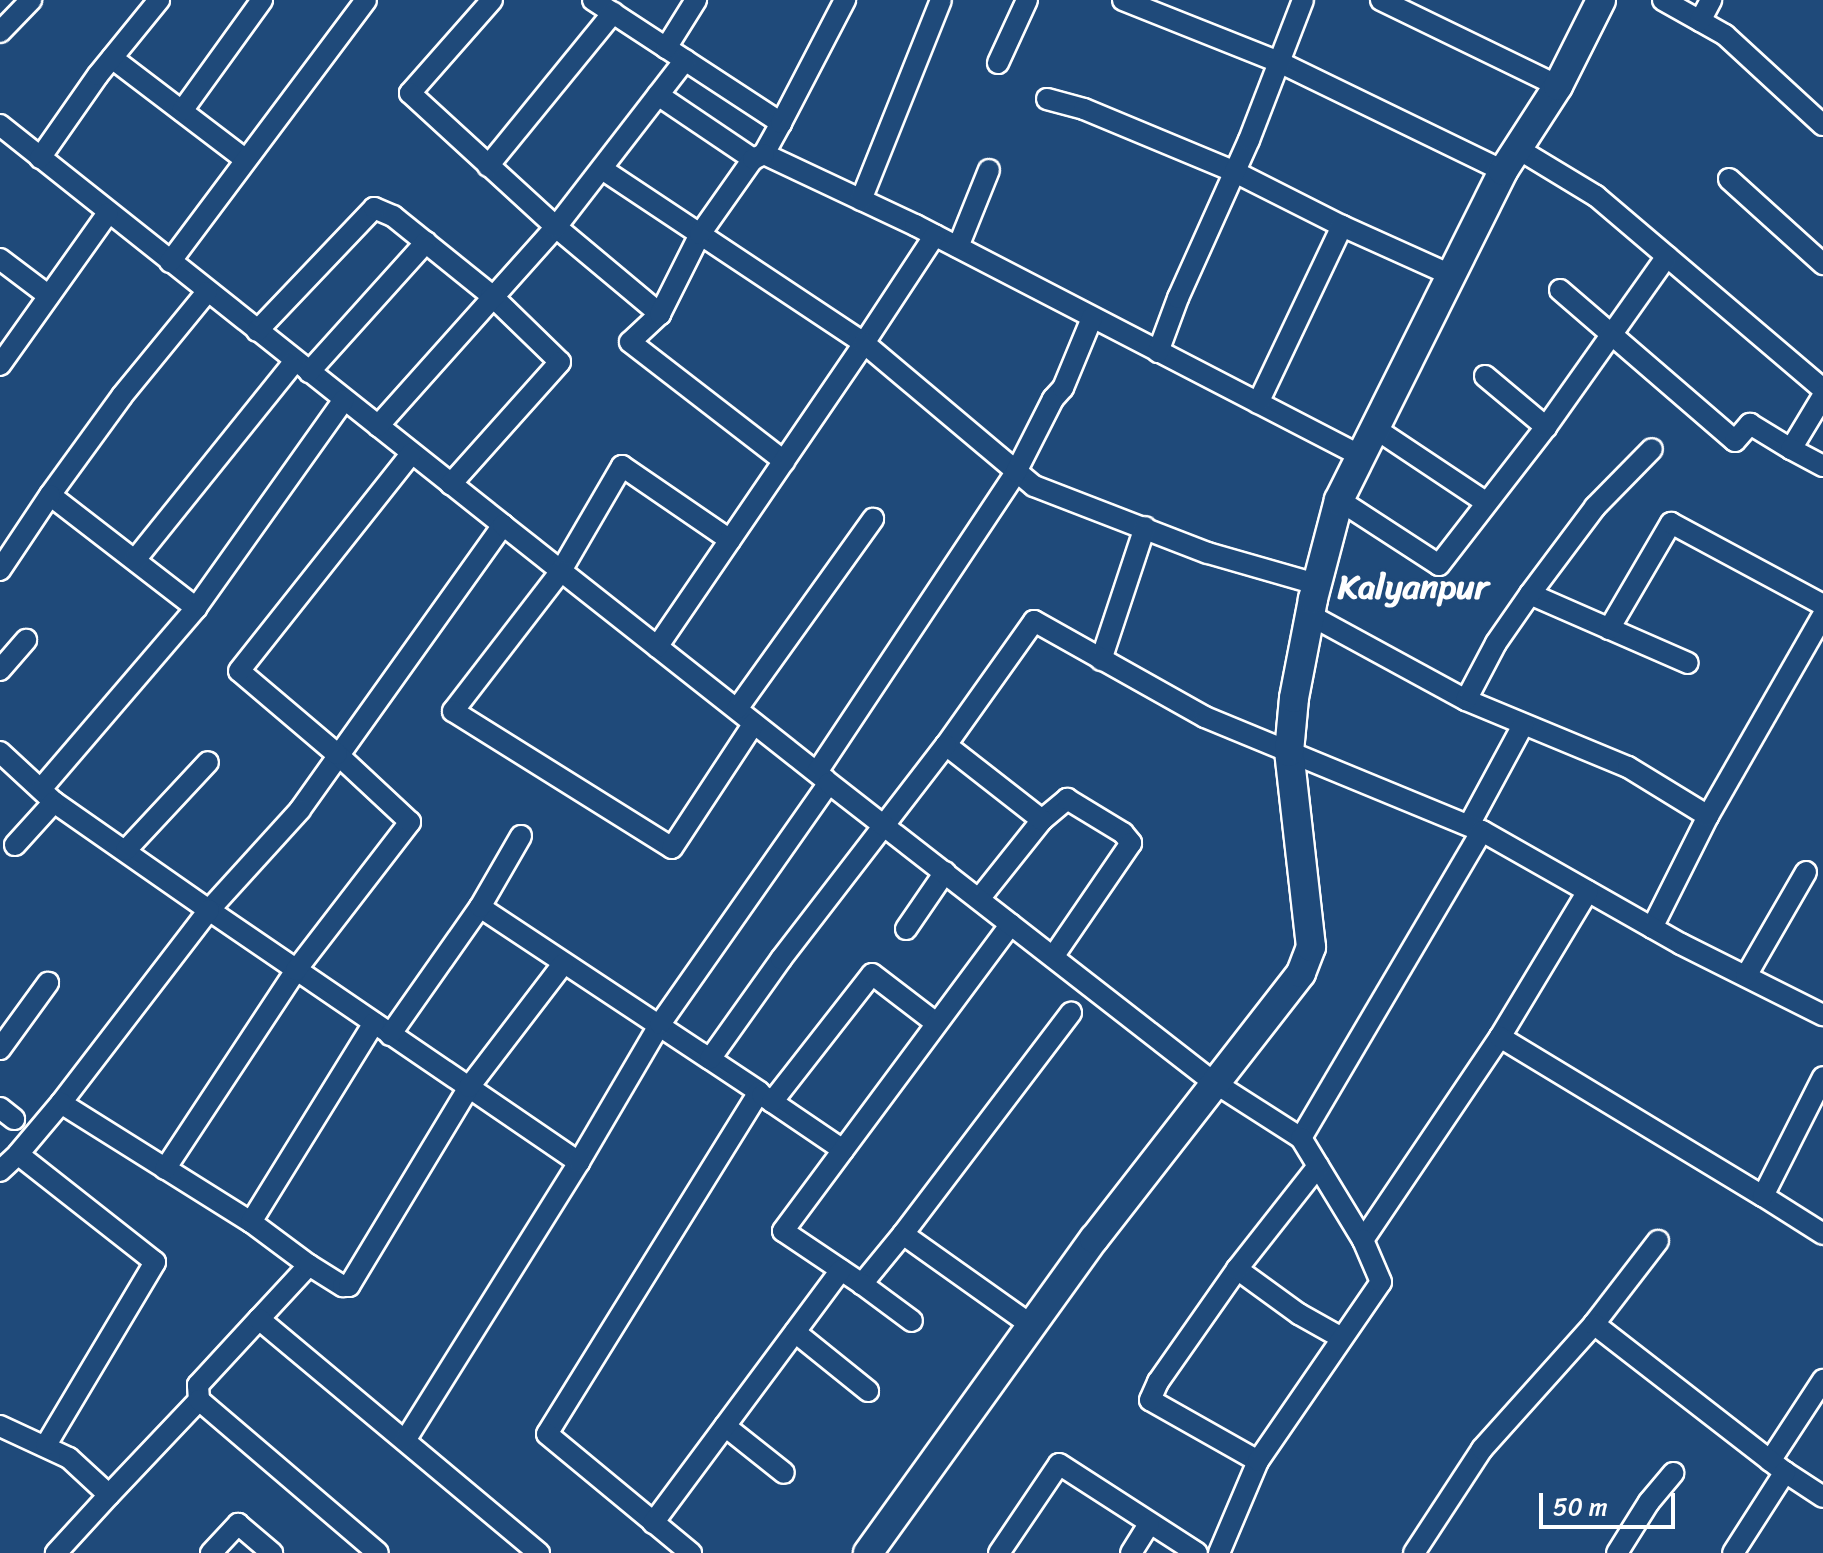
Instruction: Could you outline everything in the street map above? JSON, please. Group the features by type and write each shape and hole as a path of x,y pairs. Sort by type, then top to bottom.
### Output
{"street":[{"path":"0,32 31,0"},
{"path":"40,158 112,58 159,0"},
{"path":"182,111 262,0"},
{"path":"170,262 366,0"},
{"path":"492,0 410,93 556,227 660,314"},
{"path":"593,0 781,123"},
{"path":"666,48 696,0"},
{"path":"784,461 630,342 660,314 700,234 781,123 845,0"},
{"path":"861,200 941,0"},
{"path":"998,63 1027,0"},
{"path":"1123,0 1279,62 1596,196 1823,389"},
{"path":"1158,352 1178,298 1235,172 1303,0"},
{"path":"1381,0 1558,86"},
{"path":"868,1553 1031,1325 1301,973 1311,947 1289,752 1294,698 1316,584 1339,500 1451,275 1512,160 1558,86 1601,0"},
{"path":"1663,0 1725,35 1823,125"},
{"path":"1700,21 1711,0"},
{"path":"488,166 613,13"},
{"path":"112,58 246,160"},
{"path":"378,426 556,227 685,60"},
{"path":"658,95 758,157 935,235 1361,456"},
{"path":"1047,99 1084,109 1235,172 1342,226 1451,275"},
{"path":"0,125 207,292 1053,957 1215,1083 1301,1138 1363,1240 1381,1282 1258,1461 1219,1553"},
{"path":"602,169 864,343 1034,486 1208,553 1316,584"},
{"path":"958,247 989,170"},
{"path":"1729,179 1823,264"},
{"path":"257,331 374,208 393,216 426,242 493,298 560,362 451,484"},
{"path":"0,365 108,213"},
{"path":"1258,403 1342,226"},
{"path":"657,647 935,235"},
{"path":"135,560 302,367 426,242"},
{"path":"1339,500 1439,565 1546,427 1667,256"},
{"path":"0,259 49,296"},
{"path":"1560,290 1735,441 1750,424 1823,466"},
{"path":"0,570 122,396 207,292"},
{"path":"406,1439 579,1162 660,1024 823,777 1016,472 1053,399 1063,388 1092,318"},
{"path":"1485,376 1546,427"},
{"path":"1791,449 1823,396"},
{"path":"15,845 47,795 196,608 344,400"},
{"path":"1376,429 1487,503"},
{"path":"1466,700 1496,643 1530,594 1595,507 1652,449"},
{"path":"165,1169 296,970 410,822 337,754 239,671 412,453"},
{"path":"730,540 622,466 561,571 453,711 672,848 754,723"},
{"path":"50,495 196,608"},
{"path":"737,709 873,519"},
{"path":"1609,629 1671,523 1823,605"},
{"path":"0,1171 61,1103 209,910 300,810 503,525"},
{"path":"1101,660 1145,527"},
{"path":"1530,594 1688,663"},
{"path":"1310,615 1466,700 1628,767 1708,816"},
{"path":"1652,928 1708,816 1823,615"},
{"path":"710,1059 946,745 1034,621 1205,717 1476,828 1652,928 1823,1015"},
{"path":"0,670 26,640"},
{"path":"1301,1138 1476,828 1523,725"},
{"path":"946,745 1042,820"},
{"path":"0,752 47,795 209,910 579,1162"},
{"path":"126,850 208,762"},
{"path":"979,899 1042,820 1067,799 1123,833 1131,843 1053,957"},
{"path":"251,1222 382,1029 480,907 521,836"},
{"path":"906,929 945,872"},
{"path":"1746,976 1806,872"},
{"path":"1363,1240 1500,1037 1588,891"},
{"path":"480,907 563,964 660,1024 843,1150"},
{"path":"912,1321 783,1231 1011,924"},
{"path":"61,1103 251,1222 309,1265 343,1286 349,1286 469,1087 563,964"},
{"path":"691,1553 547,1434 766,1097 872,974 936,1023"},
{"path":"0,1049 48,983"},
{"path":"862,1284 1071,1013"},
{"path":"1500,1037 1823,1234"},
{"path":"1763,1196 1823,1077"},
{"path":"18,1154 155,1262 46,1445"},
{"path":"1258,1461 1150,1400 1158,1382 1237,1269 1318,1166"},
{"path":"903,1234 1031,1325"},
{"path":"1414,1553 1482,1449 1594,1324 1658,1241"},
{"path":"309,1265 198,1385 199,1400 378,1553"},
{"path":"1237,1269 1299,1314 1342,1338"},
{"path":"653,1523 841,1270"},
{"path":"259,1319 539,1553"},
{"path":"1594,1324 1823,1497"},
{"path":"795,1332 868,1391"},
{"path":"1733,1553 1823,1380"},
{"path":"56,1553 199,1400"},
{"path":"0,1426 69,1458 109,1495"},
{"path":"725,1426 784,1473"},
{"path":"999,1553 1059,1464 1197,1553"},
{"path":"1617,1553 1649,1502 1673,1473"},
{"path":"211,1553 238,1524 272,1553"},
{"path":"1131,1553 1149,1524"}],"district":[{"name":"Kalyanpur","path":"1413,588"}]}
